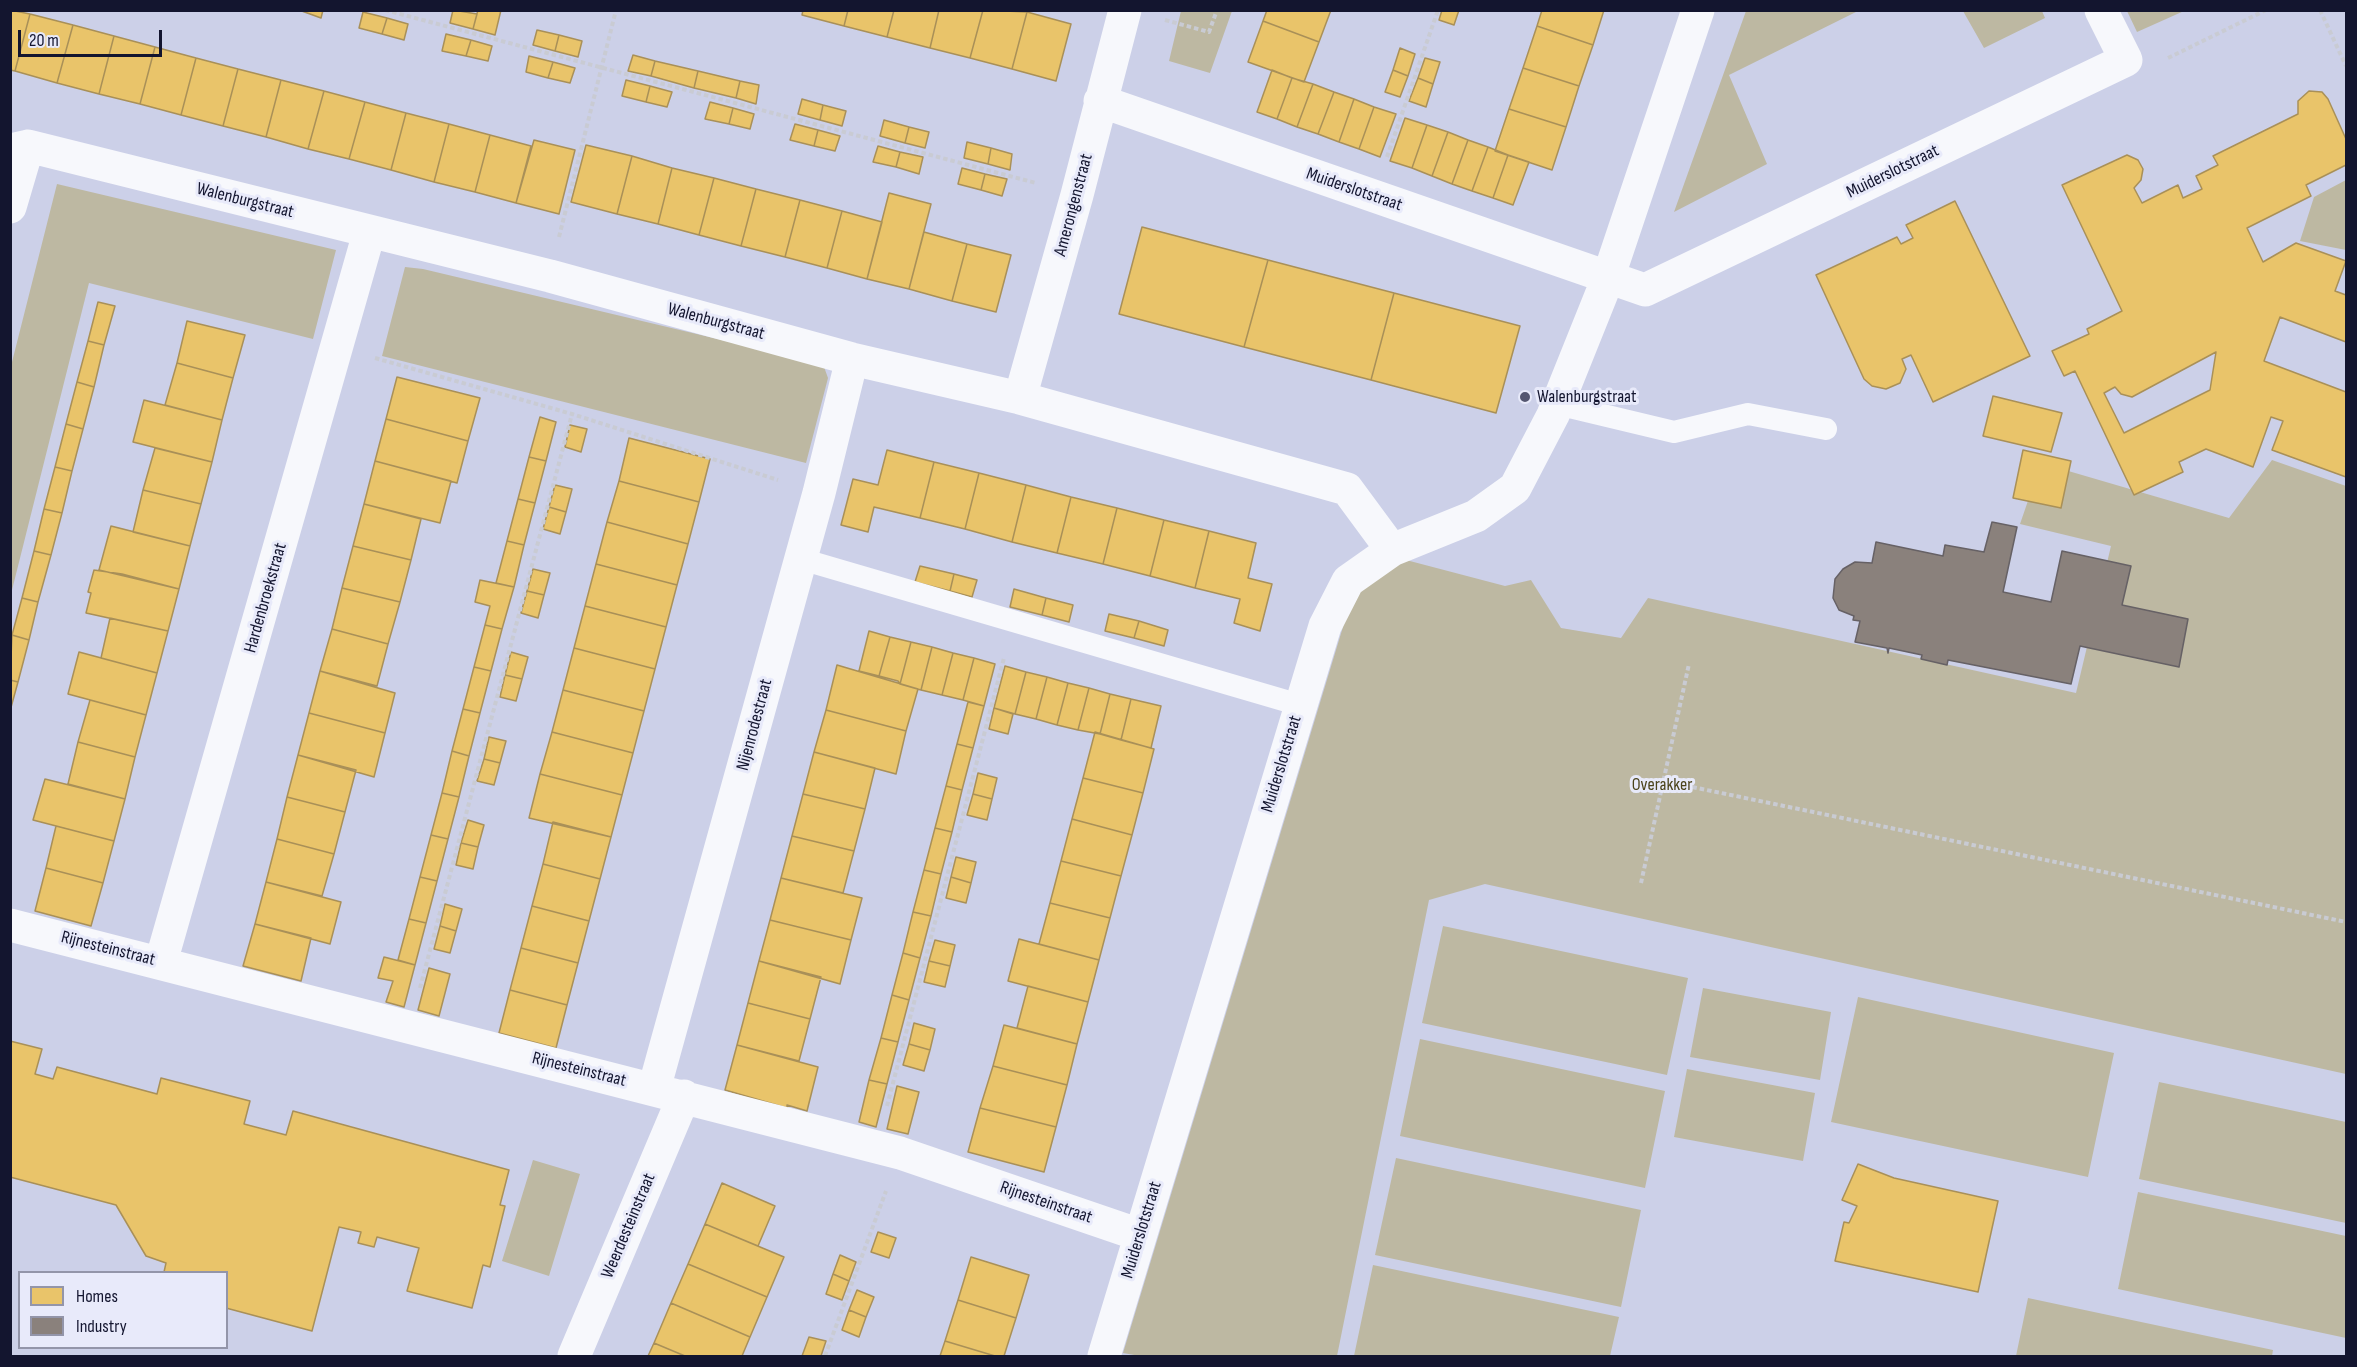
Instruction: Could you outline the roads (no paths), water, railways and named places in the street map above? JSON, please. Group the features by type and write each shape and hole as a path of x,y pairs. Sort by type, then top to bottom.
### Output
{"street":[{"name":"Amerongenstraat","path":"1020,398 1077,195 1125,10"},
{"name":"Muiderslotstraat","path":"1104,1356 1325,626 1348,581 1392,550 1476,516 1515,488 1557,404 1608,278 1698,10"},
{"name":"Muiderslotstraat","path":"1100,101 1645,290 2126,60 2101,10"},
{"path":"10,207 19,148"},
{"name":"Walenburgstraat","path":"19,148 550,276 852,359 1020,398 1347,489 1392,550"},
{"name":"Hardenbroekstraat","path":"161,962 369,233"},
{"name":"Nijenrodestraat","path":"669,1093 852,359"},
{"name":"Rijnesteinstraat","path":"10,925 888,1150 1140,1235"},
{"name":"Weerdesteinstraat","path":"573,1356 669,1093"}],"lane":[{"path":"1557,404 1674,432 1748,414 1826,429"},
{"path":"801,559 1300,705"}],"place":[{"name":"Walenburgstraat","path":"1525,397"}],"park label":[{"name":"Overakker","path":"1662,785"}]}
